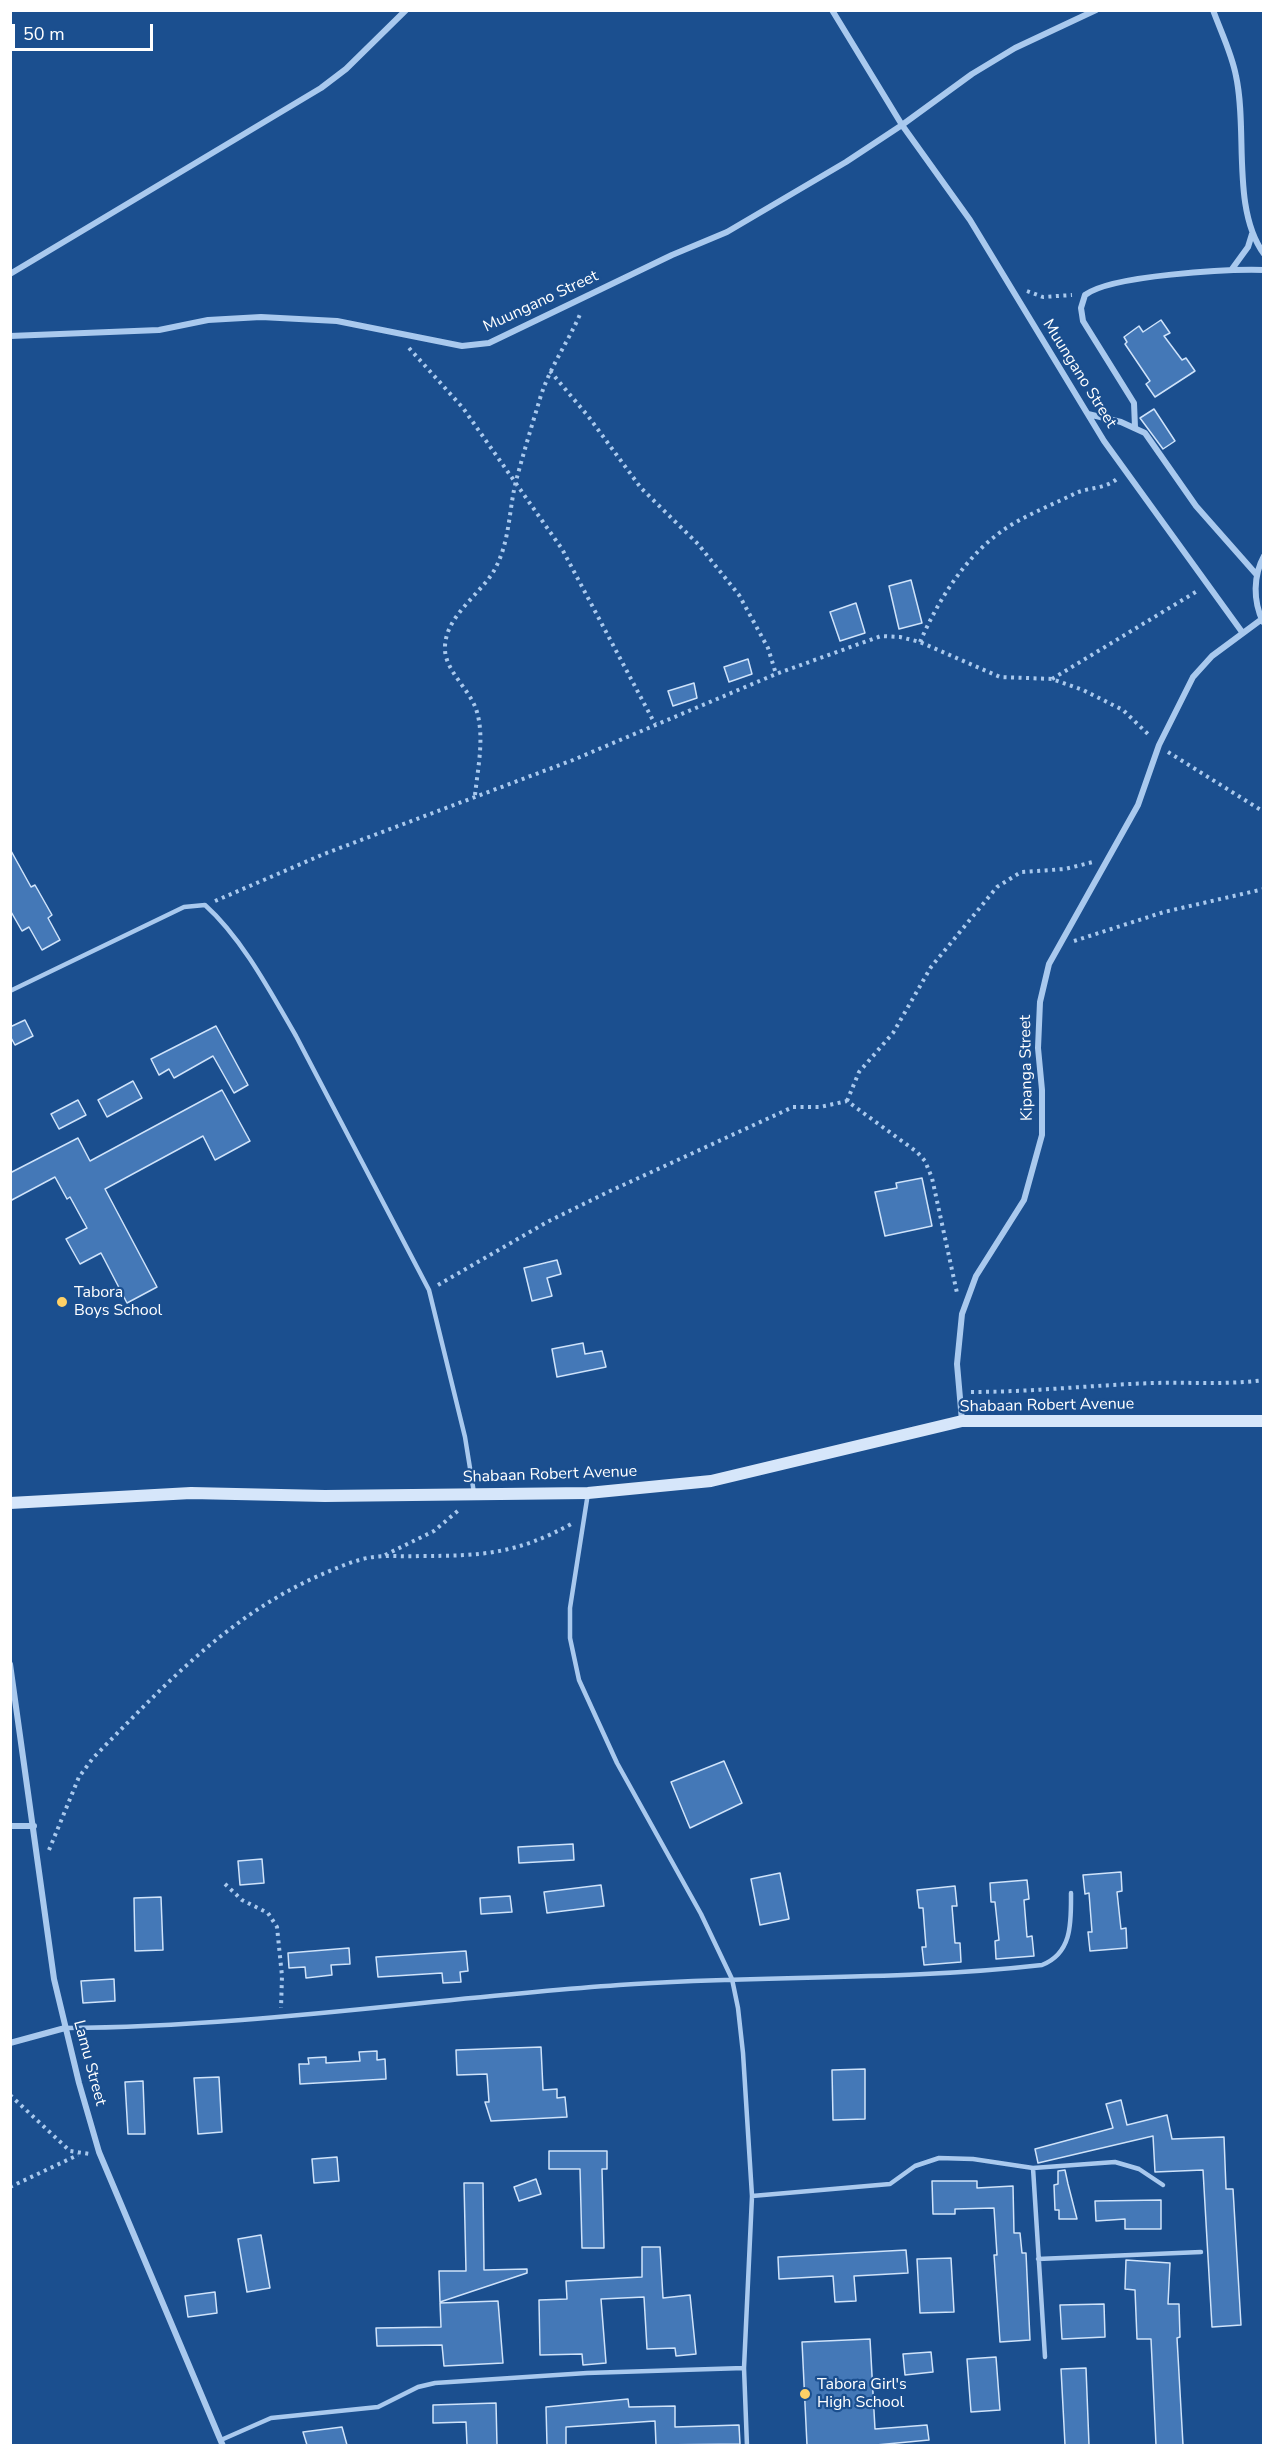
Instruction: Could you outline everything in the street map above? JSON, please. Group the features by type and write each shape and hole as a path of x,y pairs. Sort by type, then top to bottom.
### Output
{"street":[{"path":"10,274 321,88 346,69 406,10"},
{"name":"Muungano Street","path":"832,10 902,125 969,220 1010,284 1048,352 1124,469 1210,584 1242,632"},
{"path":"902,125 936,98 1015,48 1096,10"},
{"path":"1213,10 1237,77 1246,200 1252,234 1263,254"},
{"name":"Muungano Street","path":"10,336 159,330 208,320 261,317 337,321 462,346 489,343 672,255 727,232 796,193 902,125"},
{"path":"1232,269 1248,247 1252,234"},
{"path":"1135,428 1134,404 1083,321 1081,308 1085,295 1102,287 1137,280 1232,269 1263,270"},
{"path":"1088,414 1135,428 1154,442 1197,506 1256,574"},
{"name":"Kipanga Street","path":"962,1421 957,1364 962,1314 976,1276 1024,1200 1036,1164 1042,1124 1038,1048 1040,1002 1049,964 1138,805 1159,745 1193,678 1212,656 1242,632 1263,621 1256,597 1256,574 1263,556"},
{"name":"Shabaan Robert Avenue","path":"10,1503 191,1493 347,1496 588,1493 711,1482 962,1421 1263,1421"},
{"name":"Lamu Street","path":"10,1665 54,1978 65,2028 99,2152 222,2443"},
{"path":"10,1826 34,1826"},
{"path":"10,2043 65,2028"}],"lane":[{"path":"10,991 169,913 197,904 205,905 224,925 274,998 429,1290 462,1427 474,1493"},
{"path":"588,1493 570,1618 570,1638 579,1680 617,1763 677,1868 732,1979 743,2053 752,2196 744,2368 747,2445"},
{"path":"65,2028 177,2026 280,2018 535,1991 732,1979 912,1975 1042,1965 1058,1957 1065,1948 1071,1916 1071,1893"},
{"path":"752,2196 890,2184 915,2166 939,2158 973,2159 1033,2168 1115,2162 1139,2169 1163,2185"},
{"path":"1033,2168 1045,2356"},
{"path":"1038,2259 1202,2252"},
{"path":"222,2443 271,2418 378,2407 418,2387 435,2383 587,2373 744,2368"}],"path":[{"path":"1010,284 1043,297 1085,295"},
{"path":"475,795 480,751 476,710 444,651 446,641 452,625 496,567 507,539 515,483 550,371 589,295"},
{"path":"402,335 415,356 463,408 580,579 655,724"},
{"path":"550,371 588,416 641,488 698,544 739,595 768,648 776,674"},
{"path":"920,642 946,592 971,560 996,535 1079,492 1109,484 1124,469"},
{"path":"1052,679 1210,584"},
{"path":"205,905 324,854 475,795 573,760 776,674 881,636 900,637 920,642 1000,677 1052,679 1083,690 1123,710 1159,745 1190,768 1263,812"},
{"path":"847,1101 859,1072 893,1033 931,967 997,887 1021,872 1075,867 1112,853"},
{"path":"1061,943 1084,939 1164,912 1263,889"},
{"path":"429,1290 547,1222 608,1191 793,1107 804,1105 820,1107 847,1101 917,1152 925,1161 932,1178 962,1314"},
{"path":"959,1391 1094,1388 1152,1383 1226,1384 1263,1380"},
{"path":"384,1556 434,1532 456,1514 474,1493"},
{"path":"39,1869 85,1768 206,1647 274,1597 349,1564 384,1556 474,1555 522,1548 584,1516"},
{"path":"225,1884 242,1900 268,1913 277,1927 282,1976 280,2018"},
{"path":"10,2095 35,2116 59,2143 79,2154"},
{"path":"10,2187 79,2154 99,2152"}],"building":[{"path":"1161,320 1170,333 1164,336 1182,360 1186,358 1195,371 1155,397 1146,384 1150,381 1125,344 1127,342 1124,337 1139,326 1143,332"},
{"path":"1154,409 1175,441 1163,449 1140,418"},
{"path":"911,580 922,623 899,629 889,586"},
{"path":"856,603 865,633 840,641 830,612"},
{"path":"748,659 752,674 729,682 724,667"},
{"path":"694,683 697,698 673,706 668,691"},
{"path":"10,849 31,887 35,885 52,915 48,918 60,940 42,950 29,927 22,931 10,910"},
{"path":"25,1020 33,1036 15,1045 10,1036 10,1027"},
{"path":"216,1026 248,1085 234,1093 213,1056 174,1078 169,1069 159,1075 151,1059"},
{"path":"133,1081 142,1098 107,1117 98,1100"},
{"path":"222,1090 250,1141 215,1160 203,1136 105,1189 157,1287 127,1303 101,1253 80,1264 66,1239 87,1228 70,1197 67,1199 55,1177 10,1201 10,1173 78,1138 90,1161"},
{"path":"78,1100 86,1115 59,1129 51,1114"},
{"path":"922,1178 932,1226 885,1236 875,1192 897,1188 896,1183"},
{"path":"557,1260 561,1274 547,1278 552,1296 532,1301 524,1268"},
{"path":"583,1343 585,1354 602,1351 606,1367 557,1377 552,1349"},
{"path":"724,1761 742,1803 690,1828 671,1782"},
{"path":"573,1844 574,1860 519,1863 518,1847"},
{"path":"262,1859 264,1883 240,1885 238,1861"},
{"path":"1121,1872 1122,1891 1117,1892 1121,1929 1126,1928 1127,1948 1090,1951 1088,1932 1092,1932 1089,1893 1085,1894 1083,1875"},
{"path":"780,1873 789,1919 760,1925 751,1879"},
{"path":"1027,1880 1029,1899 1024,1900 1027,1937 1032,1936 1034,1956 996,1959 995,1941 999,1940 995,1902 991,1902 990,1883"},
{"path":"601,1885 604,1906 547,1913 544,1892"},
{"path":"955,1886 957,1906 952,1906 955,1943 960,1943 961,1962 924,1965 922,1947 926,1947 923,1908 919,1908 917,1890"},
{"path":"510,1896 512,1912 481,1914 480,1898"},
{"path":"161,1897 163,1950 135,1951 134,1898"},
{"path":"349,1948 350,1964 331,1965 332,1975 306,1978 305,1967 289,1968 288,1953"},
{"path":"466,1951 468,1971 460,1972 461,1982 443,1983 442,1973 378,1977 376,1957"},
{"path":"114,1979 115,2001 83,2003 81,1981"},
{"path":"541,2047 543,2090 557,2089 557,2098 565,2097 567,2117 491,2121 485,2102 489,2102 487,2074 457,2075 456,2050"},
{"path":"377,2051 377,2060 385,2059 386,2079 300,2084 299,2064 309,2064 308,2058 326,2057 326,2063 360,2061 359,2052"},
{"path":"865,2069 865,2119 833,2120 832,2070"},
{"path":"219,2077 222,2132 198,2134 194,2078"},
{"path":"143,2081 145,2134 128,2134 125,2082"},
{"path":"1121,2100 1127,2125 1167,2115 1172,2139 1224,2137 1226,2189 1233,2189 1241,2325 1212,2327 1203,2170 1155,2172 1153,2136 1038,2163 1035,2149 1113,2128 1106,2104"},
{"path":"549,2151 607,2151 607,2169 602,2169 604,2248 582,2248 580,2169 549,2169"},
{"path":"337,2157 339,2181 314,2183 312,2159"},
{"path":"1065,2170 1077,2219 1059,2219 1059,2210 1055,2210 1054,2185 1058,2184 1058,2171"},
{"path":"536,2179 541,2194 519,2201 514,2187"},
{"path":"932,2181 977,2181 977,2188 1013,2186 1014,2233 1020,2233 1022,2253 1026,2253 1030,2340 1000,2342 994,2255 997,2255 994,2208 955,2209 955,2214 933,2214"},
{"path":"464,2183 483,2183 484,2270 527,2269 527,2273 440,2302 439,2271 466,2271"},
{"path":"1161,2200 1161,2229 1125,2229 1125,2219 1096,2221 1095,2201"},
{"path":"261,2235 270,2288 247,2292 238,2239"},
{"path":"642,2247 660,2247 663,2298 690,2295 696,2354 676,2356 675,2348 647,2349 644,2297 601,2299 606,2363 583,2365 582,2354 540,2355 539,2300 567,2299 566,2281 642,2277"},
{"path":"906,2250 908,2273 854,2276 856,2301 835,2302 833,2276 779,2279 778,2257"},
{"path":"951,2258 954,2312 920,2313 917,2259"},
{"path":"1126,2260 1170,2263 1168,2304 1179,2304 1180,2337 1177,2338 1183,2445 1156,2445 1151,2339 1137,2339 1135,2290 1125,2289"},
{"path":"215,2292 217,2313 188,2317 185,2296"},
{"path":"498,2301 503,2363 444,2366 442,2345 377,2346 376,2328 441,2327 440,2303"},
{"path":"1104,2304 1105,2337 1062,2339 1060,2305"},
{"path":"870,2339 875,2429 927,2425 929,2440 876,2445 807,2445 802,2342"},
{"path":"931,2352 933,2372 905,2375 903,2354"},
{"path":"996,2357 1000,2410 971,2412 967,2359"},
{"path":"1086,2368 1089,2445 1065,2445 1061,2369"},
{"path":"628,2399 629,2407 675,2406 675,2427 739,2425 740,2444 656,2445 655,2421 566,2427 566,2445 547,2445 546,2407"},
{"path":"496,2403 497,2445 467,2445 466,2422 433,2423 433,2405"},
{"path":"342,2427 347,2445 307,2445 303,2432"}],"place":[{"name":"Tabora Boys School","path":"62,1302"},
{"name":"Tabora Girl's High School","path":"805,2394"}]}
